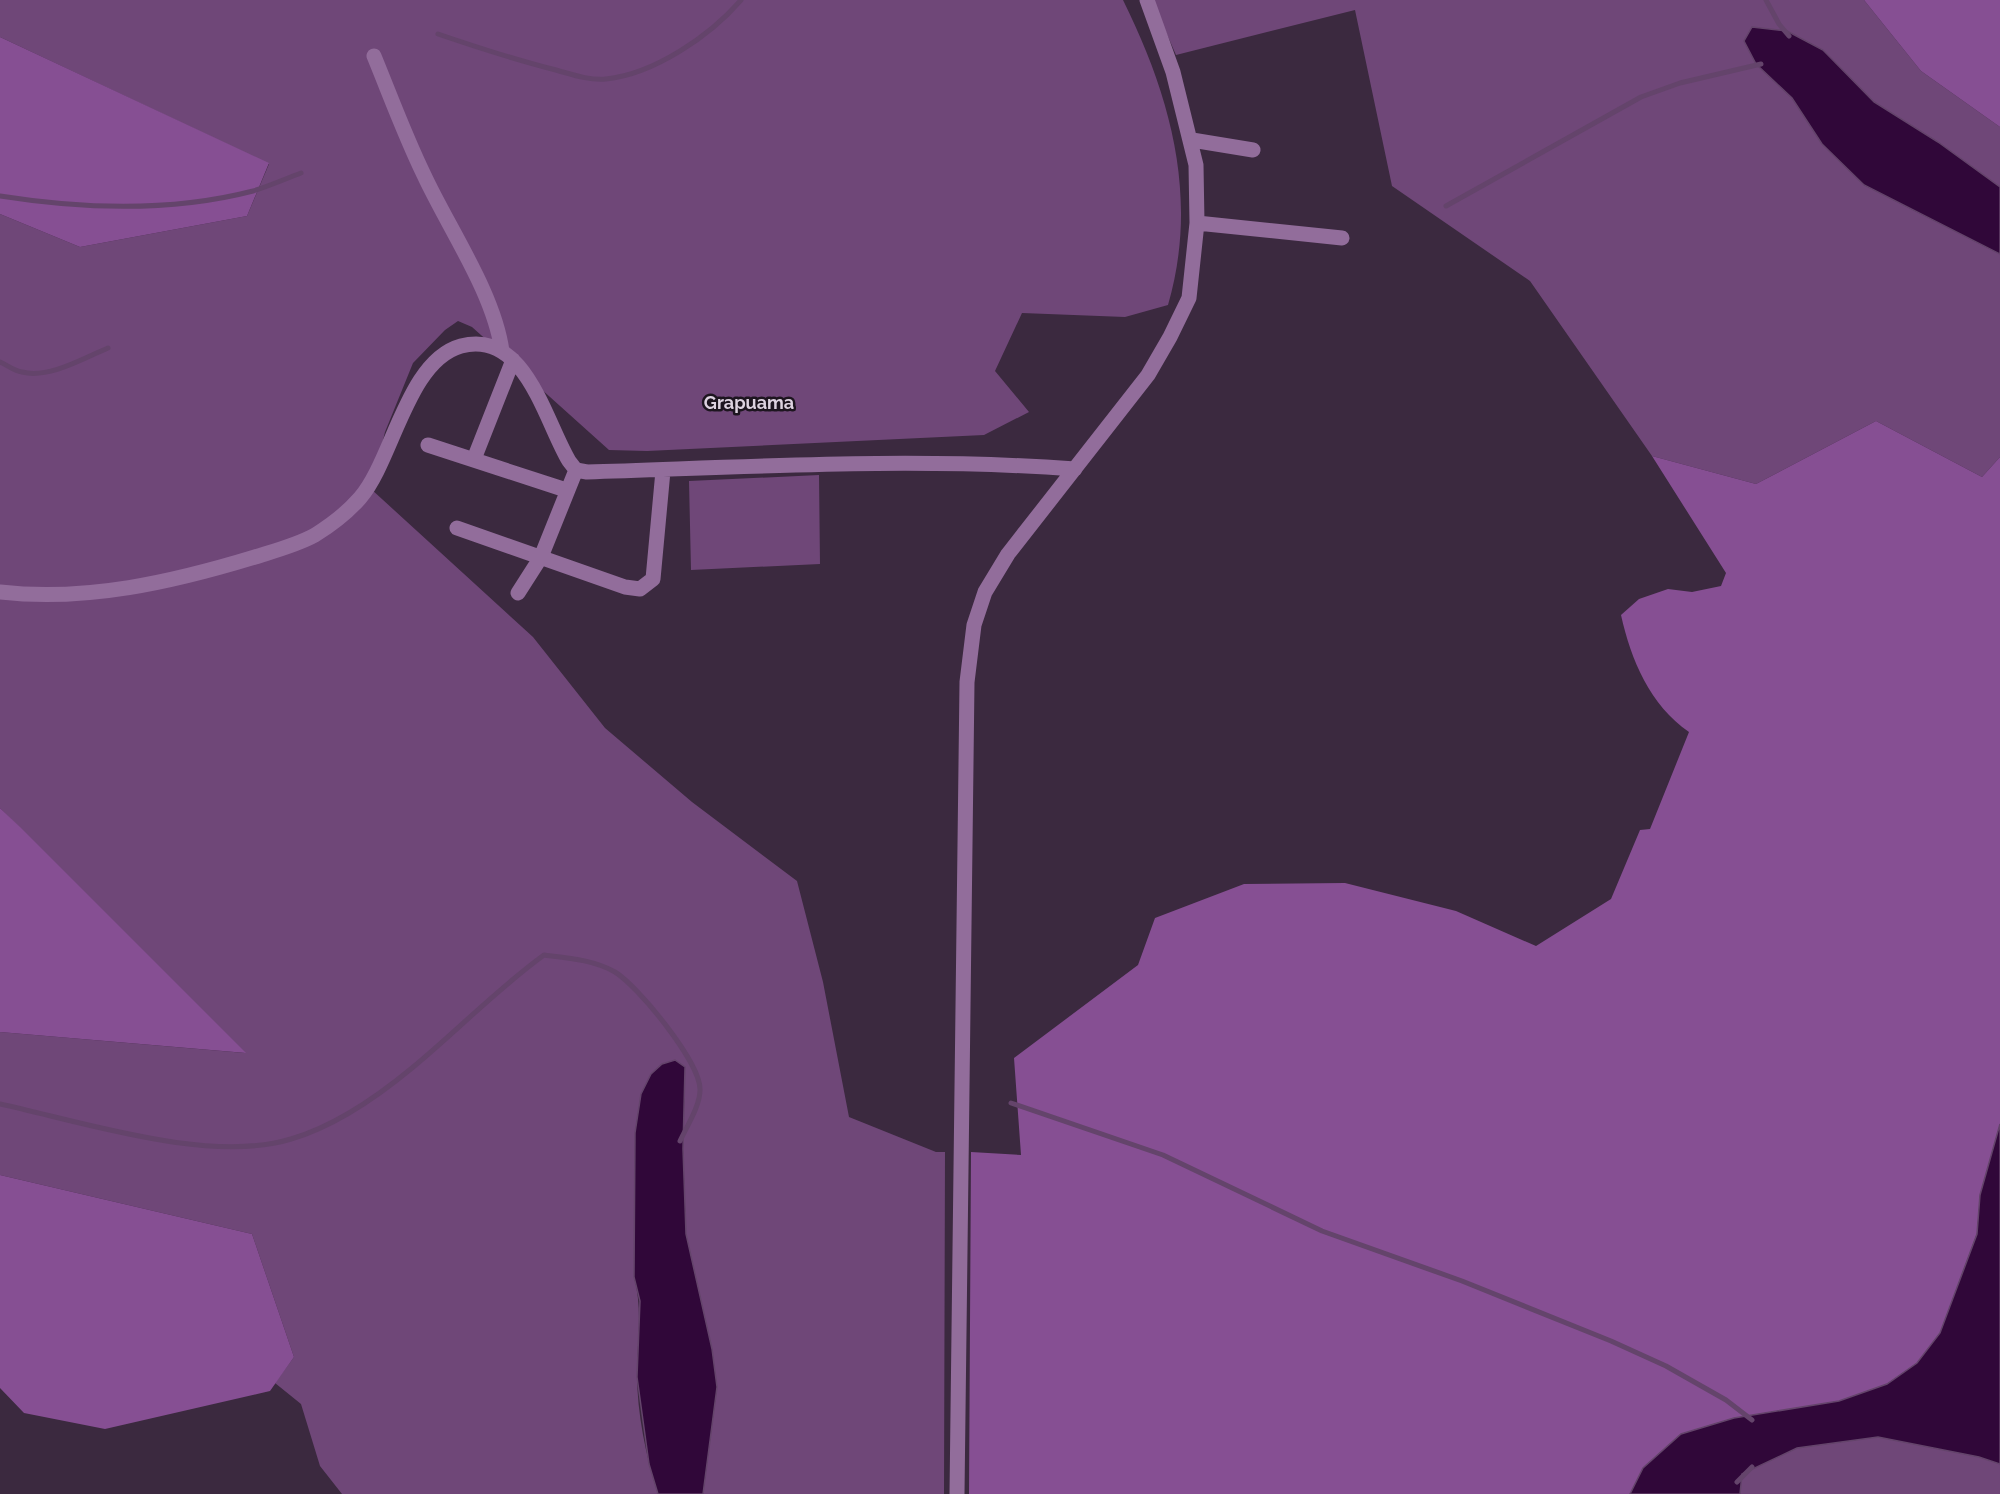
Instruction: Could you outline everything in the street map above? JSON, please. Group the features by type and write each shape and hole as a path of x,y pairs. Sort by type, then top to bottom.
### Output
{"street":[{"path":"957,1494 968,682 971,648 974,625 985,592 1008,554 1148,375 1189,298 1197,223 1196,165 1192,140 1173,72 1147,0"},
{"path":"374,56 423,174 490,307 507,355 533,386 560,446 576,470"},
{"path":"1192,140 1253,150"},
{"path":"1197,223 1342,238"},
{"path":"0,592 25,595 72,594 124,589 231,564 313,536 339,519 380,470 399,419 430,368 444,355 460,346 475,345 507,355"},
{"path":"474,459 507,355"},
{"path":"428,445 566,490"},
{"path":"576,470 663,471 741,465 993,464 1075,469"},
{"path":"518,593 541,557 566,490 576,470"},
{"path":"457,528 625,587 640,588 648,585 653,579 663,471"}],"shaded area":[{"path":"0,0 1123,0 1155,74 1167,111 1175,149 1180,187 1181,226 1177,265 1168,305 1125,317 1022,313 995,371 1029,412 984,435 647,451 609,450 472,327 458,321 445,330 413,363 385,432 371,489 533,637 605,728 692,802 797,881 823,982 849,1117 936,1152 945,1152 944,1494 703,1494 717,1387 686,1234 683,1149 685,1068 662,1064 651,1074 641,1094 634,1277 639,1313 637,1389 643,1435 658,1494 342,1494 320,1466 301,1404 275,1383 294,1357 252,1234 0,1175 0,1032 245,1053 0,808 0,214 80,247 247,216 269,164 0,37"},
{"path":"1152,0 1864,0 1921,71 2000,127 2000,187 1938,142 1874,102 1823,50 1787,31 1756,64 1792,98 1822,144 1864,185 2000,254 2000,457 1982,477 1876,421 1756,484 1652,456 1530,281 1392,186 1355,10 1176,55"},
{"path":"1864,0 2000,0 2000,127 1921,71"},
{"path":"1752,27 1787,31 1823,50 1874,102 1938,142 2000,187 2000,254 1864,185 1822,144 1792,98 1756,64 1744,41"},
{"path":"0,37 269,163 247,216 80,247 0,214"},
{"path":"1876,421 1982,477 2000,457 2000,1124 1980,1195 1977,1233 1940,1334 1917,1363 1887,1384 1839,1401 1734,1418 1681,1434 1643,1468 1630,1494 969,1494 971,1152 1021,1155 1014,1058 1138,965 1155,918 1244,884 1345,883 1456,911 1536,946 1611,899 1640,830 1650,829 1689,732 1663,709 1644,680 1630,648 1621,615 1639,599 1668,589 1692,592 1721,586 1726,573 1652,456 1756,484"},
{"path":"819,475 820,564 691,570 689,481"},
{"path":"0,808 20,827 246,1053 0,1032"},
{"path":"675,1060 685,1067 683,1149 686,1234 712,1349 717,1387 703,1494 658,1494 649,1464 637,1377 640,1301 634,1277 635,1133 641,1094 651,1074 662,1064"},
{"path":"2000,1124 2000,1464 1979,1457 1878,1437 1797,1448 1742,1474 1740,1494 1630,1494 1643,1468 1681,1434 1734,1418 1839,1401 1887,1384 1917,1363 1940,1333 1977,1234 1980,1195"},
{"path":"0,1175 252,1234 294,1357 270,1391 105,1429 24,1413 0,1388"},
{"path":"1878,1437 1979,1457 2000,1464 2000,1494 1740,1494 1742,1474 1797,1448"}],"waterway":[{"path":"438,34 571,74 592,79 606,79 643,70 680,51 714,27 741,0"},
{"path":"1766,0 1779,24 1789,36"},
{"path":"1446,206 1641,97 1680,83 1761,64"},
{"path":"0,196 95,206 159,205 222,198 253,191 301,173"},
{"path":"0,362 19,371 43,373 108,348"},
{"path":"0,1104 107,1130 185,1144 223,1147 259,1145 291,1139 340,1118 385,1090 544,955 590,962 615,972 652,1008 680,1044 698,1078 700,1090 696,1109 680,1141"},
{"path":"1011,1103 1163,1155 1322,1231 1462,1281 1611,1341 1666,1366 1726,1400 1752,1420"},
{"path":"1737,1482 1752,1467"}],"district":[{"name":"Grapuama","path":"749,403"}]}
